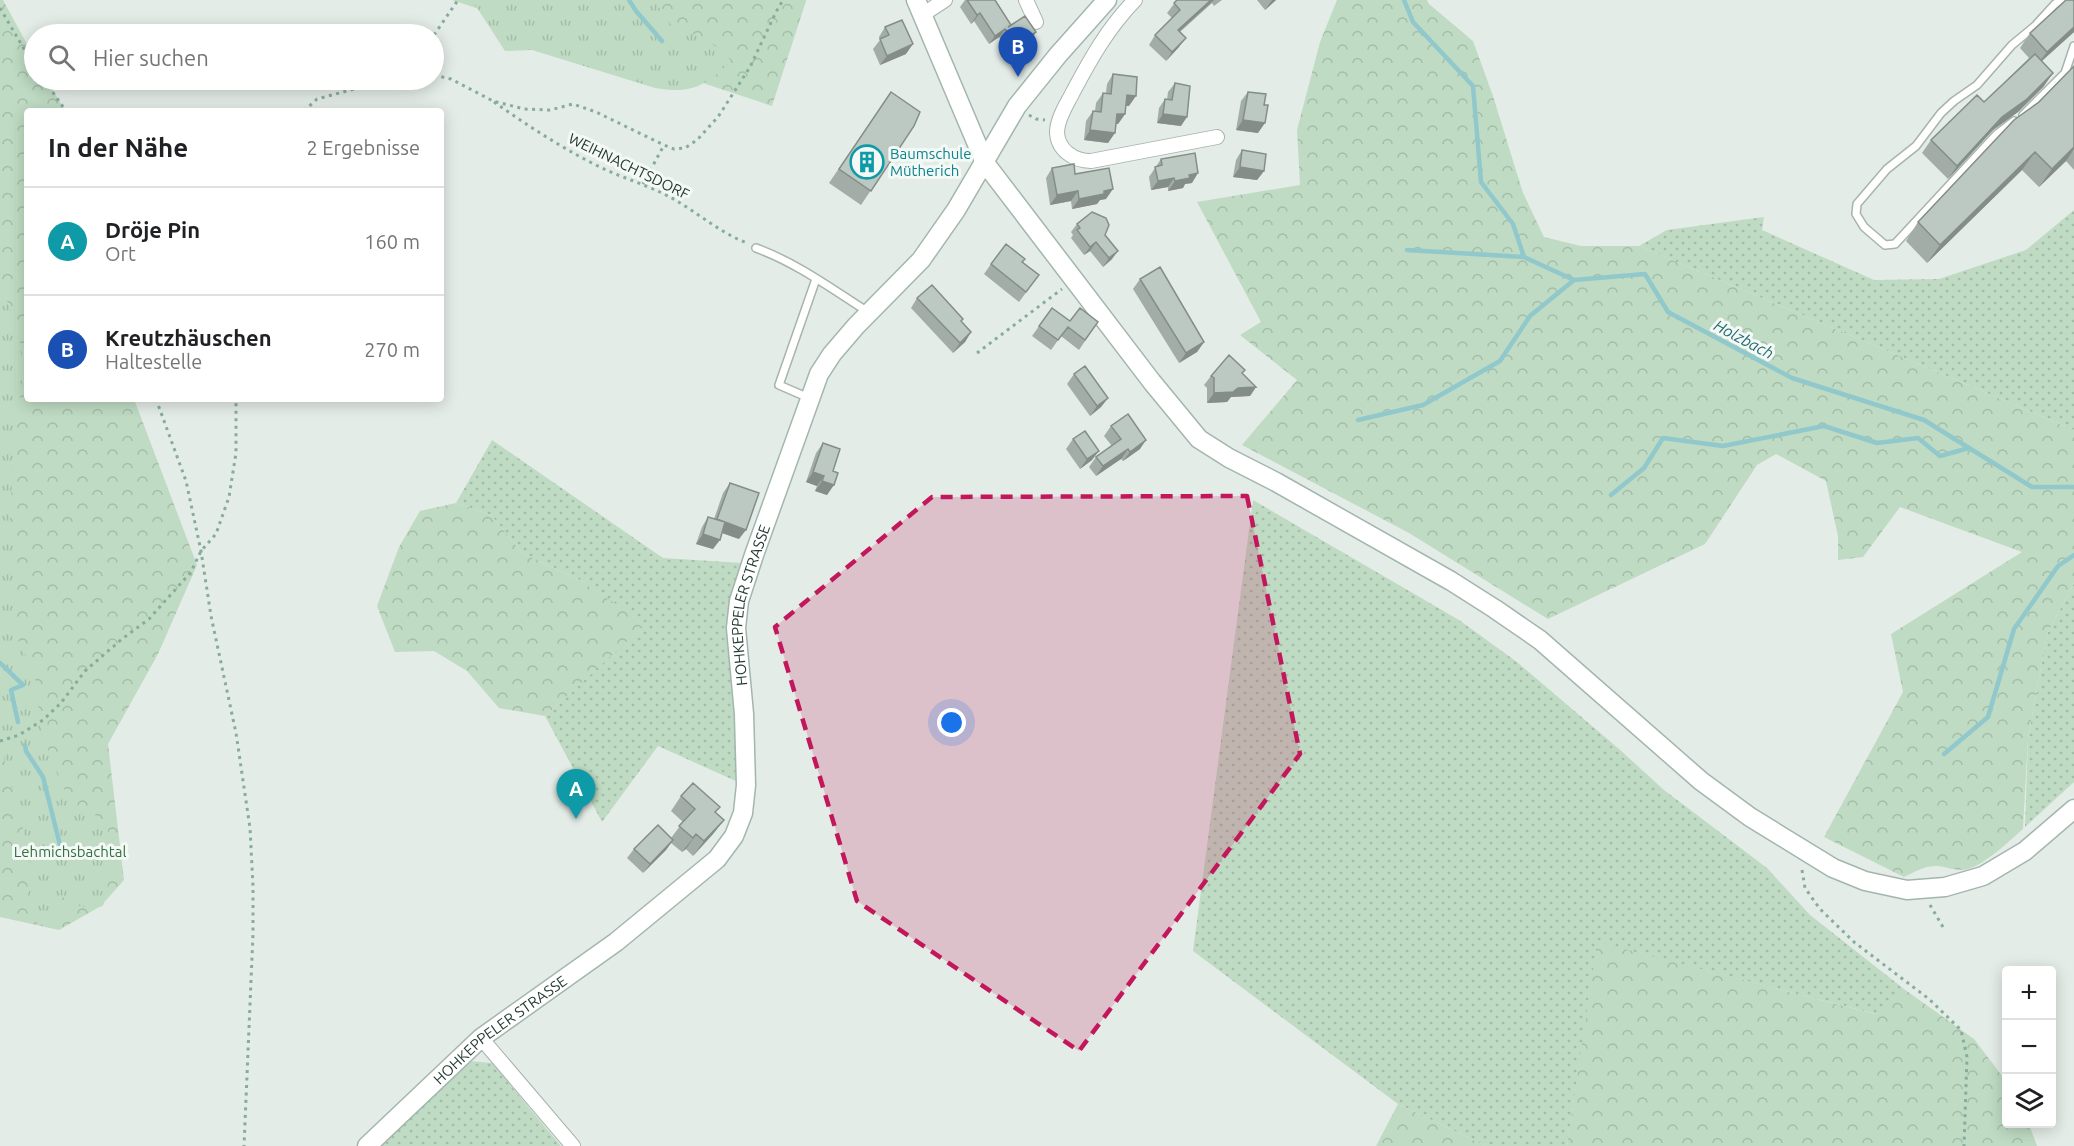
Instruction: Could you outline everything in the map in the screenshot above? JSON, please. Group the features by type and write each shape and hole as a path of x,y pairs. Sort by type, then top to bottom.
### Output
{"street":[{"path":"945,0 919,7 985,163 1074,281 1199,439 1229,458 1451,581 1495,609 1540,640 1701,781 1750,817 1833,868 1865,881 1907,890 1945,887 1983,876 2025,851 2074,809"},
{"path":"1026,0 1036,22"},
{"name":"HOHKEPPELER STRASSE","path":"368,1146 481,1038 616,942 717,859 734,836 743,813 746,785 744,714 736,628 739,601 819,374 832,354 921,260 956,210 1017,105 1107,0"},
{"path":"1135,0 1112,25 1085,70 1060,118 1057,130 1060,143 1074,158 1091,161 1216,137"},
{"path":"481,1038 573,1146"}],"lane":[{"path":"2074,7 2066,0 2054,5 2035,26 2012,45 1977,84 1941,113 1916,146 1887,169 1857,204 1856,214 1864,227 1885,245 1896,244 1997,134 2022,116 2066,73 2074,46"},
{"path":"756,248 774,254 869,313"},
{"path":"809,398 779,385 816,279"}],"path":[{"path":"442,24 459,0"},
{"path":"444,77 493,101 524,109 550,110 573,104 596,112 664,146 674,149 685,148 697,141 718,117 750,67 783,0"},
{"path":"0,8 24,49"},
{"path":"51,90 64,108"},
{"path":"307,108 317,99 351,90"},
{"name":"WEIHNACHTSDORF","path":"493,101 541,135 597,166 670,197 733,238 756,248"},
{"path":"643,184 664,146"},
{"path":"976,353 1074,281"},
{"path":"157,402 186,481 236,733 250,828 253,934 244,1146"},
{"path":"0,741 19,735 43,720 61,704 91,665 149,619 191,572 201,551 216,534 229,497 236,453 236,402"},
{"path":"1808,854 1802,867 1805,888 1820,909 1854,942 1929,999 1961,1030 1967,1057 1964,1146"},
{"path":"1925,889 1929,904 1944,927"}],"highlighted area":[{"path":"1247,496 1300,754 1079,1051 857,901 775,627 932,497"}],"green space":[{"path":"0,0 3,0 24,39 24,90 53,90 63,108 24,108 24,402 135,402 197,565 158,654 108,744 124,880 101,906 59,930 0,917"},
{"path":"452,0 806,0 806,1 772,106"},
{"path":"472,0 654,0 671,25 721,49 731,61 705,83 697,86 678,90 655,88 532,50 505,51"},
{"path":"1337,0 1427,0 1473,41 1493,96 1523,193 1544,237 1581,246 1639,246 2074,430 2074,583 2047,634 2028,739 2023,829 1994,854 1977,865 1962,870 1934,866 1920,869 1904,877 1824,837 1903,692 1891,634 2022,552 1900,507 1863,557 1838,560 1838,536 1826,481 1776,454 1757,465 1705,544 1548,619 1409,533 1242,445 1297,380 1240,335 1261,322 1197,202 1300,185 1297,130 1320,42"},
{"path":"2074,210 2074,430 1639,246 1667,230 1764,217 1762,230 1874,280 1939,279 2026,250"},
{"name":"Lehmichsbachtal","path":"0,282 18,330 24,368 14,438 10,524 16,568 14,623 17,638 34,672 42,735 68,798 100,819 107,828 112,850 103,906 91,908 80,906 60,895 57,919 50,926 38,924 26,909 31,875 29,851 0,743"},
{"path":"492,440 663,558 742,563 728,620 737,721 738,782 658,746 602,822 545,716 645,624 578,579 523,554 491,515 456,503"},
{"path":"1253,500 1459,620 1517,662 1664,790 1767,868 1810,915 1904,989 1876,1014 1598,943 1567,1146 1486,1146 1398,1104 1193,951"},
{"path":"456,503 491,515 523,554 578,579 646,624 545,716 499,708 467,671 434,651 395,652 377,606 399,547 420,511"},
{"path":"2074,583 2074,782 2025,827 2028,739 2047,634"},
{"path":"1597,942 1875,1014 1904,989 1974,1039 2002,1076 2002,1128 2030,1128 2037,1146 1567,1146"},
{"path":"468,1061 492,1063 561,1146 382,1146"},
{"path":"1398,1104 1486,1146 1376,1146"}],"building":[{"path":"967,0 995,0 1011,25 1008,27 1025,16 1036,32 1016,45 1005,29 995,36 980,13 977,15"},
{"path":"1177,0 1211,0 1178,30 1186,38 1172,52 1155,35 1180,10 1174,3"},
{"path":"2066,0 2074,1 2074,27 2047,52 2030,33"},
{"path":"902,20 913,44 887,56 880,39 889,35 885,27"},
{"path":"2035,54 2053,73 2027,99 2002,117 1957,166 1931,140 1977,95 1984,102"},
{"path":"2074,66 2074,147 2052,169 2035,152 1940,245 1918,222 2014,120 2039,102"},
{"path":"1113,74 1137,77 1136,96 1127,95 1125,114 1117,114 1115,133 1090,130 1093,111 1101,112 1103,93 1111,94"},
{"path":"1175,83 1190,86 1187,117 1163,114 1165,99 1172,100"},
{"name":"Baumschule Mütherich","path":"891,92 920,112 914,126 871,191 839,169"},
{"path":"1248,92 1266,94 1264,105 1268,105 1265,123 1243,120"},
{"path":"1242,150 1266,154 1264,171 1240,167"},
{"path":"1195,153 1198,173 1189,175 1190,178 1175,181 1174,178 1158,181 1155,167 1162,165 1161,159"},
{"path":"1074,164 1075,174 1109,168 1113,189 1104,191 1104,194 1079,199 1078,191 1057,195 1052,168"},
{"path":"1092,212 1106,218 1109,225 1105,235 1118,251 1109,258 1096,242 1090,247 1077,230 1080,228 1077,224"},
{"path":"1006,244 1025,259 1022,262 1039,275 1026,292 991,264"},
{"path":"1160,267 1204,342 1186,353 1140,279"},
{"path":"932,285 963,319 961,321 971,332 960,343 917,298"},
{"path":"1052,308 1070,321 1080,308 1098,322 1085,340 1068,327 1058,340 1039,326"},
{"path":"1229,355 1245,370 1242,373 1256,387 1214,393 1214,378 1211,376"},
{"path":"1085,366 1108,398 1097,406 1074,374"},
{"path":"1128,414 1146,440 1130,452 1128,449 1103,466 1096,457 1121,439 1111,426"},
{"path":"1085,431 1099,451 1087,459 1073,439"},
{"path":"823,443 840,449 833,471 838,473 834,485 822,481 824,476 813,472"},
{"path":"730,483 759,493 746,530 717,519"},
{"path":"708,517 725,522 720,540 703,534"},
{"path":"693,783 720,807 715,812 724,820 704,841 696,834 693,838 679,826 695,809 681,796"},
{"path":"658,825 673,840 650,864 634,849"}],"waterway":[{"path":"629,0 662,41"},
{"path":"1404,0 1413,22 1473,86 1481,182 1513,224 1524,257"},
{"name":"Holzbach","path":"1407,250 1524,257 1574,280 1645,274 1668,312 1792,378 1924,420 2032,487 2074,487"},
{"path":"1358,420 1423,405 1500,361 1530,316 1574,280"},
{"path":"1611,495 1644,468 1663,438 1723,446 1824,426 1877,443 1918,438 1940,456 1969,448"},
{"path":"1944,754 1988,717 2014,629 2058,566 2074,555"},
{"path":"0,663 23,685 11,690 18,722"},
{"path":"25,745 26,751 43,777 63,857"}],"place":[{"name":"Kreutzhäuschen","path":"1018,77"},
{"name":"Baumschule Mütherich","path":"867,162"},
{"name":"Dröje Pin","path":"576,819"}]}
